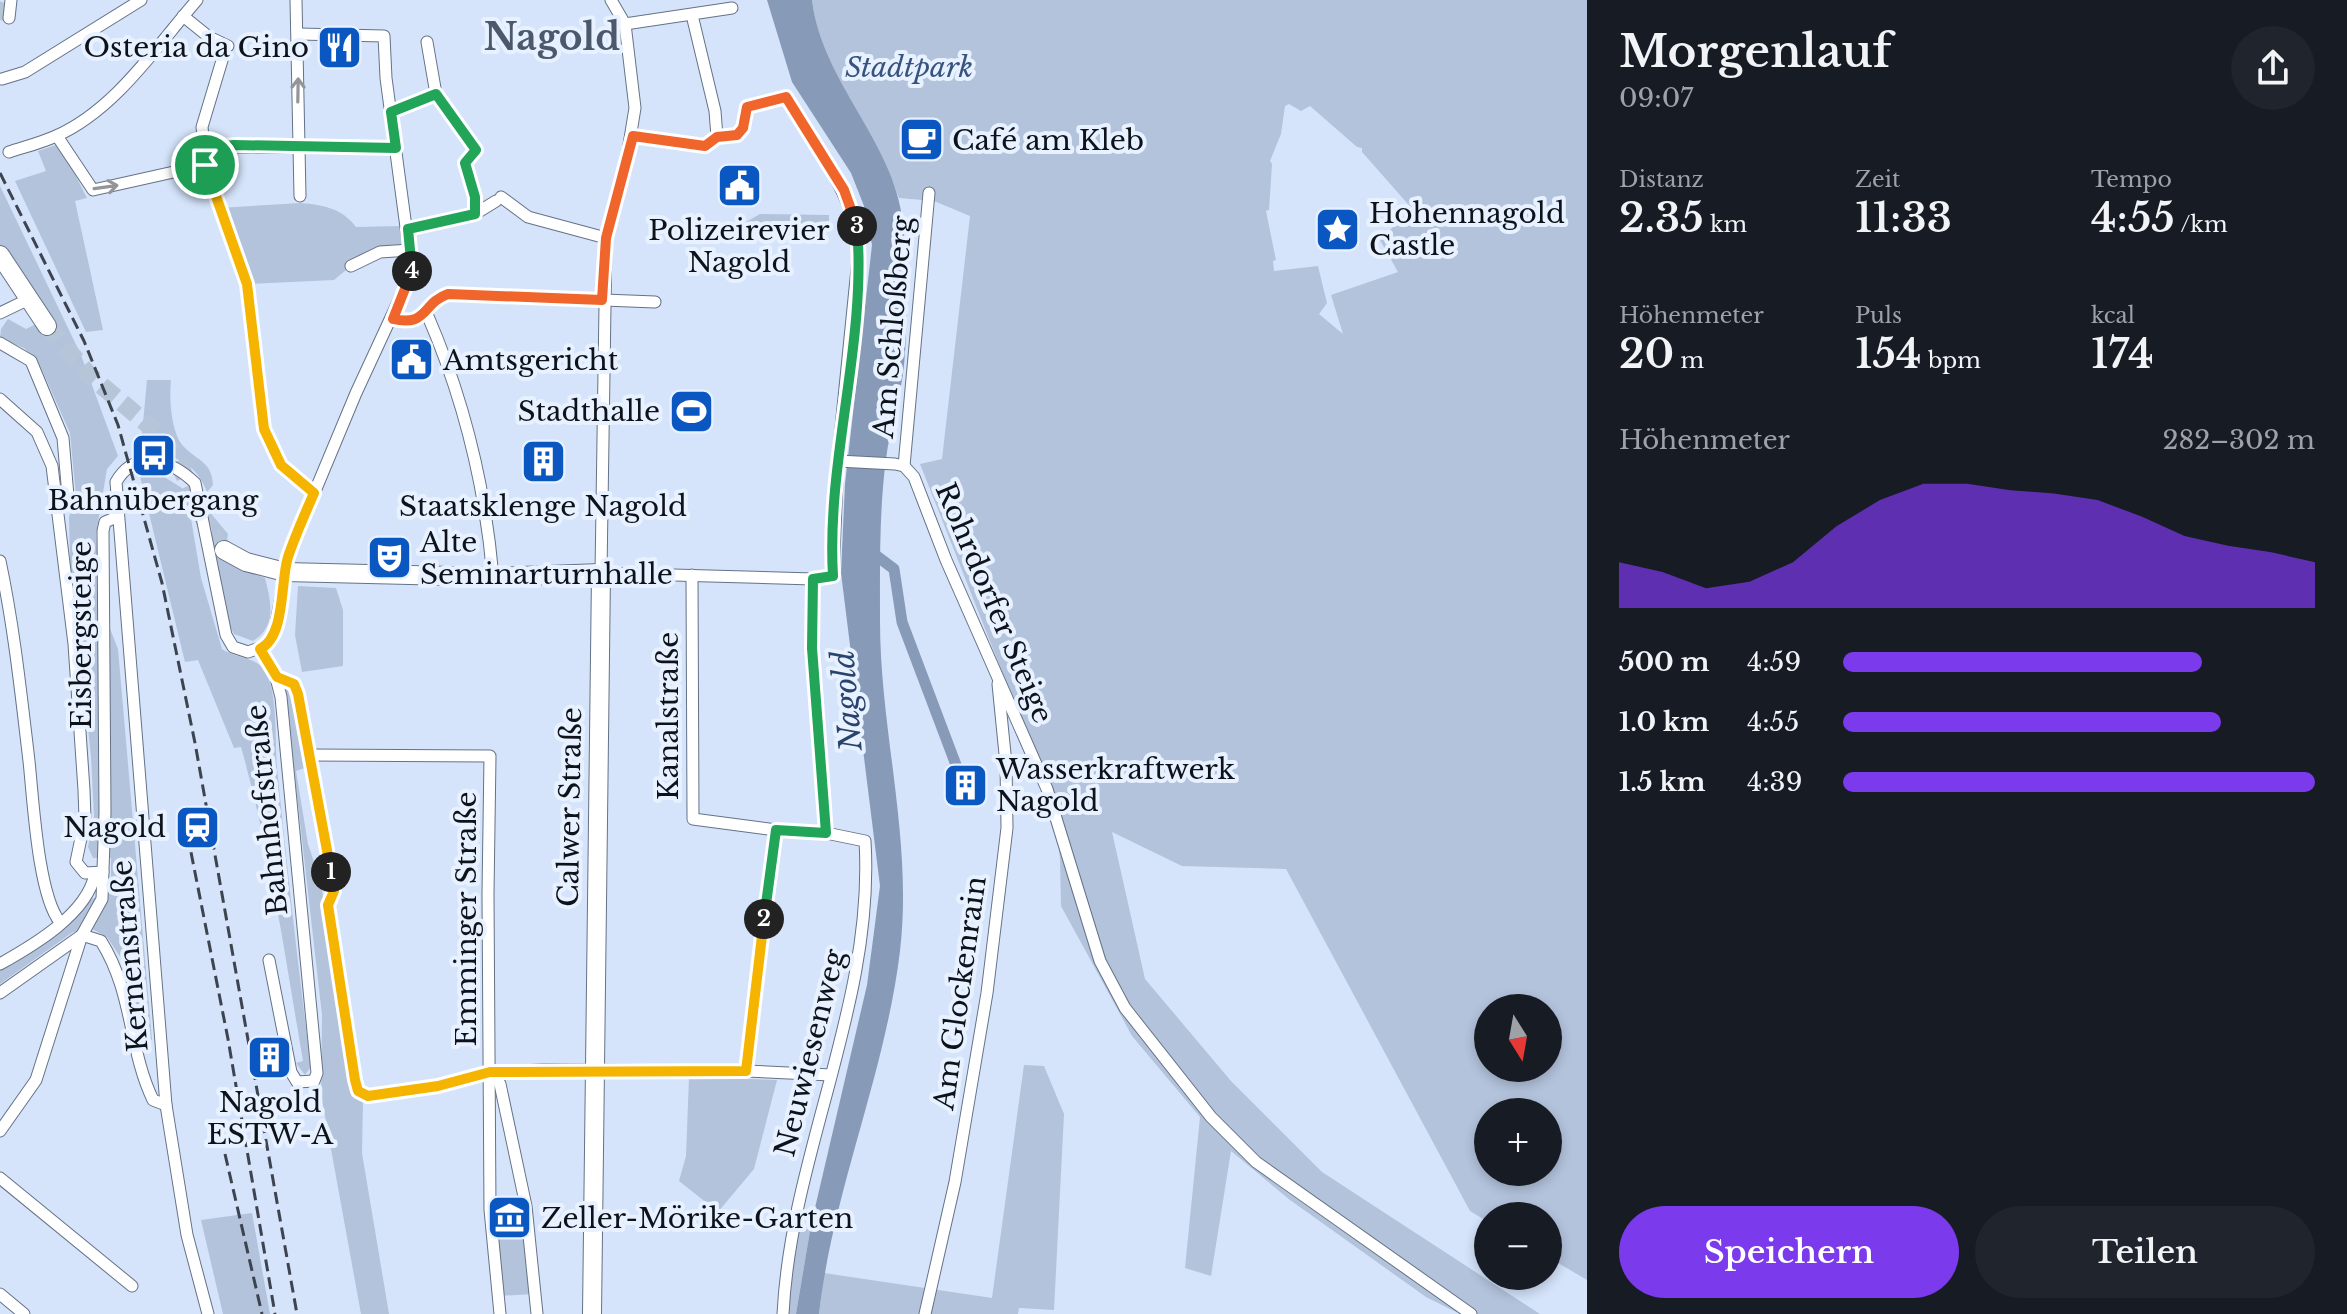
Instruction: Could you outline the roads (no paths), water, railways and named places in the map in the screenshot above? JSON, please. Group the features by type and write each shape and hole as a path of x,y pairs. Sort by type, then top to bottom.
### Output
{"main road":[{"path":"0,255 47,326"},
{"path":"224,550 246,562 285,572 493,577 601,573"},
{"name":"Calwer Straße","path":"592,1314 601,573"}],"street":[{"path":"9,18 11,0"},
{"path":"2,79 25,72 141,0"},
{"path":"9,152 57,136 84,120 123,86 197,0"},
{"path":"296,0 300,196"},
{"path":"611,0 625,24 732,8"},
{"path":"692,15 715,111 717,137"},
{"path":"183,16 226,51 202,127 205,160 247,284 264,429 281,465 314,493"},
{"name":"Calwer Straße","path":"601,573 604,428 602,300 606,238 633,136 634,85 625,24"},
{"path":"260,649 267,645 275,630 285,572 314,493 412,272 384,36 299,34"},
{"path":"427,42 436,94 476,150 465,163 475,197 475,214"},
{"path":"391,112 436,94"},
{"path":"601,573 813,579 833,576 855,317 859,249 857,222 844,190 786,97 747,107 743,128 737,135 717,137 705,146 633,136"},
{"path":"57,136 93,190 205,160 219,147 396,148"},
{"name":"Am Schloßberg","path":"900,465 929,193"},
{"path":"408,229 475,214 499,199 528,217 606,238"},
{"path":"351,266 380,252 410,250"},
{"path":"393,319 413,321 427,314 438,298 448,294 655,302"},
{"path":"0,313 27,300"},
{"path":"427,314 455,379 473,443 493,577"},
{"path":"0,343 31,361 63,438 68,496 57,504"},
{"path":"0,399 37,432 52,466 74,644 84,790 85,819 76,862 85,873 99,873"},
{"name":"Eisbergsteige","path":"0,993 82,935 102,899 99,873 103,531 105,522 117,517 116,482 131,465 161,461 195,483 202,505 226,635 233,647 248,652 260,649"},
{"path":"842,461 900,465"},
{"name":"Rohrdorfer Steige","path":"900,465 914,477 946,560 1047,789 1084,917 1100,961 1125,1008 1211,1117 1256,1162 1471,1314"},
{"name":"Kernenstraße","path":"117,517 166,1105 187,1235 208,1314"},
{"path":"0,561 16,651 40,849 49,903 60,922"},
{"name":"Kanalstraße","path":"692,575 693,819 776,830"},
{"path":"813,579 812,648 826,833"},
{"name":"Bahnhofstraße","path":"260,649 277,677 317,1073 314,1081 304,1084 297,1082 291,1072 269,960"},
{"name":"Am Glockenrain","path":"925,1314 963,1135 987,993 1007,828 1006,764 997,675"},
{"path":"277,677 294,684 310,755 334,891 328,905 358,1091 368,1096 382,1094 464,1081 490,1072 746,1071 831,1075"},
{"name":"Emminger Straße","path":"310,755 490,756 490,1072 500,1084 526,1206 537,1314"},
{"path":"746,1071 776,830"},
{"name":"Neuwiesenweg","path":"776,830 826,833 865,841 867,870 865,919 856,979 810,1145 786,1267 783,1314"},
{"name":"Eisbergsteige","path":"0,964 26,949 84,901 99,873"},
{"path":"0,1131 36,1080 82,935"},
{"name":"Kernenstraße","path":"82,935 101,941 113,960 123,984 146,1084 153,1100 166,1105"},
{"path":"490,1072 490,1210 500,1314"},
{"path":"0,1178 132,1286"},
{"path":"0,1294 24,1314"}],"waterway":[{"path":"870,551 894,569 902,622 956,765"}],"tunnel":[{"path":"0,20 5,0"},
{"path":"47,326 89,375 158,433 175,455 209,530 224,550"}],"railway":[{"path":"0,173 84,341 118,425 162,583 195,743 297,1314"},
{"path":"184,817 228,1039 275,1314"},
{"path":"225,1154 262,1314"}],"place":[{"name":"Osteria da Gino","path":"340,47"},
{"name":"Café am Kleb","path":"921,140"},
{"name":"Polizeirevier Nagold","path":"739,185"},
{"name":"Hohennagold Castle","path":"1338,229"},
{"name":"Amtsgericht","path":"412,360"},
{"name":"Stadthalle","path":"691,411"},
{"name":"Bahnübergang","path":"153,455"},
{"name":"Staatsklenge Nagold","path":"543,462"},
{"name":"Alte Seminarturnhalle","path":"389,558"},
{"name":"Wasserkraftwerk Nagold","path":"965,785"},
{"name":"Nagold","path":"197,827"},
{"name":"Nagold ESTW-A","path":"270,1058"},
{"name":"Zeller-Mörike-Garten","path":"510,1218"}],"district":[{"name":"Nagold","path":"552,37"}],"park label":[{"name":"Stadtpark","path":"909,67"}]}
